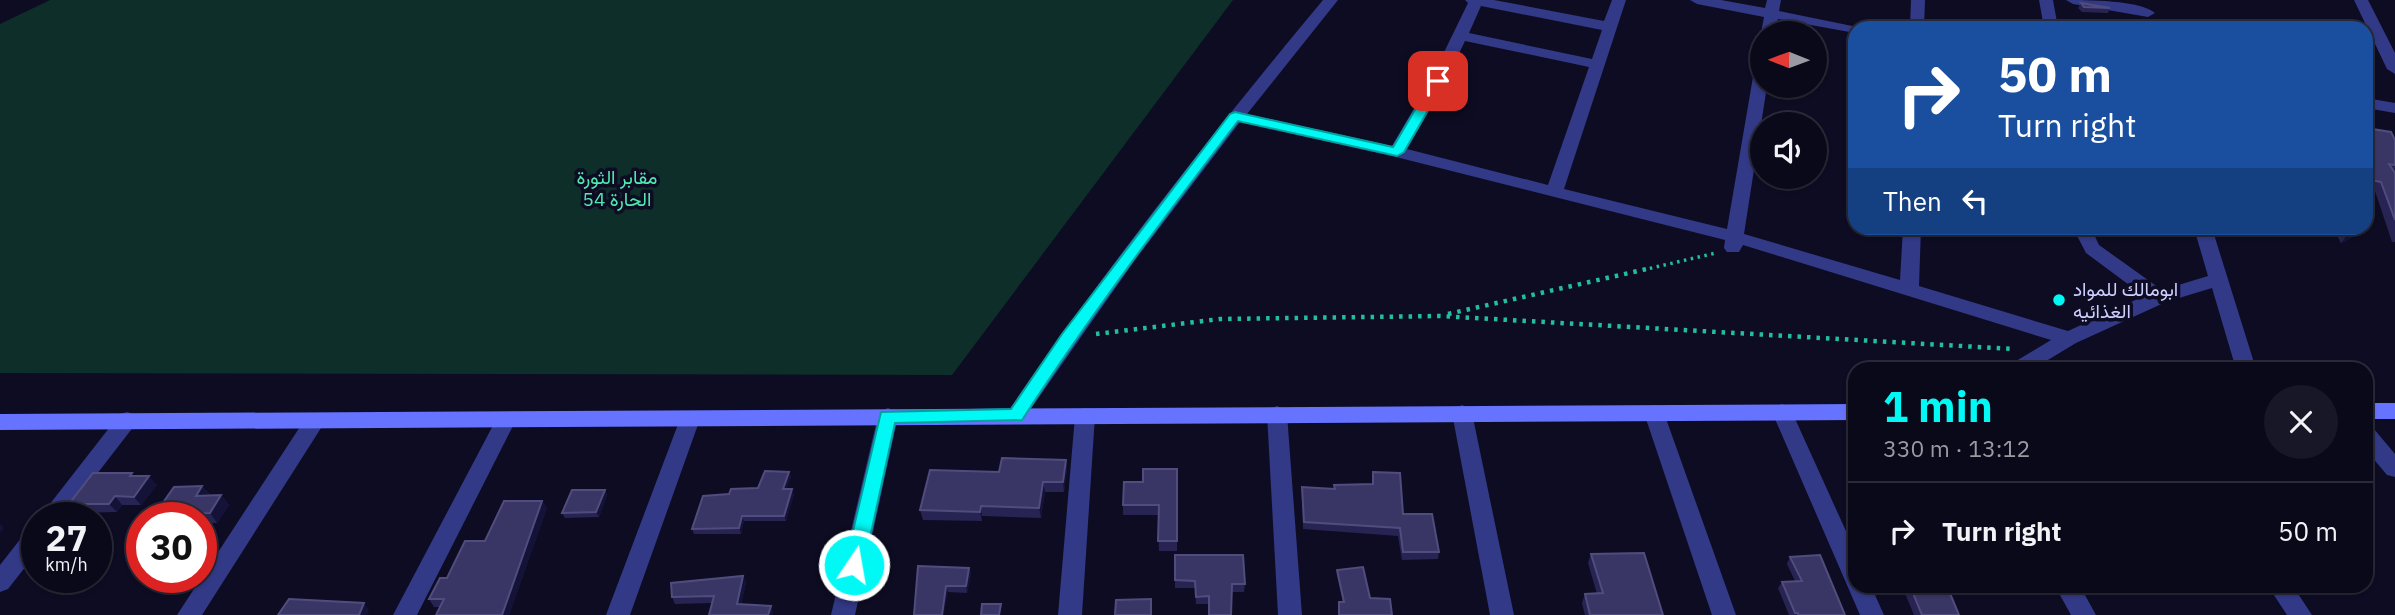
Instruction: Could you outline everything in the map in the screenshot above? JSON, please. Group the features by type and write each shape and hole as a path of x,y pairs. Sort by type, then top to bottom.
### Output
{"main road":[{"path":"2373,411 2395,411"},
{"path":"0,422 1848,412"}],"street":[{"path":"1016,415 1067,338 1157,215 1331,0"},
{"path":"1397,152 1438,81 1475,0 1611,27"},
{"path":"1555,191 1619,0"},
{"path":"1697,0 1772,7 1848,27"},
{"path":"1917,21 1918,0"},
{"path":"2046,0 2050,21"},
{"path":"2073,0 2148,14"},
{"path":"2361,0 2371,21"},
{"path":"2373,24 2395,69"},
{"path":"1459,35 1599,65"},
{"path":"1734,243 1758,98"},
{"path":"2373,104 2395,108"},
{"path":"1235,116 1555,191 1734,243 1909,288 2069,338"},
{"path":"1909,288 1913,235"},
{"path":"2085,235 2092,249 2159,297"},
{"path":"2205,235 2244,362"},
{"path":"2030,362 2069,338 2159,297 2217,280"},
{"path":"1654,412 1724,615"},
{"path":"1782,412 1848,562"},
{"path":"1277,414 1290,615"},
{"path":"1462,414 1502,615"},
{"path":"843,615 888,416"},
{"path":"1070,615 1085,416"},
{"path":"618,615 690,419"},
{"path":"63,502 127,420"},
{"path":"405,615 506,420"},
{"path":"189,615 314,422"},
{"path":"2373,443 2395,468"},
{"path":"0,582 21,555"},
{"path":"1862,593 1872,615"},
{"path":"2071,593 2084,615"},
{"path":"2285,593 2300,615"}],"path":[{"path":"1440,316 1734,243"},
{"path":"1067,338 1220,319 1440,316 2049,351"}],"green space":[{"name":"مقابر الثورة الحارة 54","path":"50,0 1233,0 952,375 0,373 0,24"}],"building":[{"path":"2081,3 2110,8 2084,7"},
{"path":"2373,129 2391,132 2395,140 2395,165 2389,164 2395,173 2395,220 2381,182 2373,180"},
{"path":"1002,458 1066,460 1063,482 1043,482 1039,508 981,506 980,512 920,510 930,470 999,472"},
{"path":"1143,469 1177,469 1177,541 1158,541 1159,505 1123,505 1124,482 1143,482"},
{"path":"765,471 789,472 783,489 792,489 784,516 742,516 739,528 692,529 703,496 729,494 731,489 758,488"},
{"path":"1373,472 1400,473 1403,514 1432,514 1439,552 1403,552 1400,528 1304,522 1302,487 1335,489 1334,485 1373,484"},
{"path":"93,473 149,476 134,497 115,496 110,502 71,502"},
{"path":"202,486 196,496 221,495 217,502 163,502 174,487"},
{"path":"572,490 605,490 596,512 562,513"},
{"path":"504,501 542,501 502,615 436,615 444,599 429,599 440,578 447,578 465,541 485,541"},
{"path":"1644,553 1663,615 1590,615 1585,594 1603,593 1591,554"},
{"path":"1175,555 1243,555 1245,584 1232,584 1231,615 1209,615 1209,596 1196,597 1195,581 1175,580"},
{"path":"1820,555 1845,615 1798,615 1782,582 1802,581 1790,557"},
{"path":"918,566 969,568 966,586 946,586 942,615 914,615"},
{"path":"1363,567 1370,598 1390,599 1392,615 1339,615 1339,602 1344,602 1337,570"},
{"path":"743,576 737,604 771,606 768,615 709,615 714,596 672,597 671,583"},
{"path":"1913,593 1950,593 1959,615 1922,615"},
{"path":"289,599 364,603 359,615 278,615"},
{"path":"1151,599 1151,615 1115,615 1116,600"},
{"path":"982,604 1001,604 999,615 981,615"}],"place":[{"name":"ابومالك للمواد الغذائيه","path":"2059,300"}],"route":[{"path":"854,565 888,416 1016,415 1067,338 1157,215 1235,116 1397,152 1438,81"}]}
